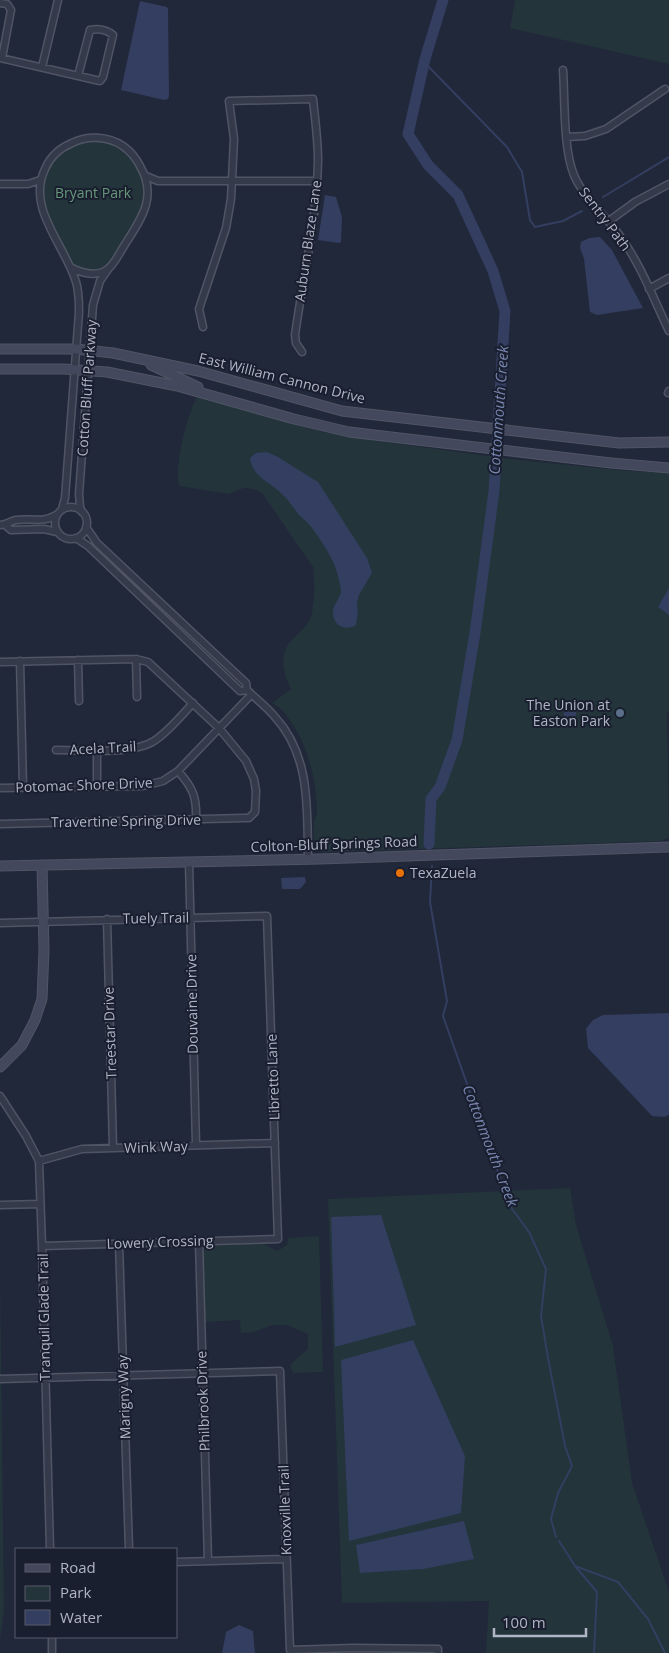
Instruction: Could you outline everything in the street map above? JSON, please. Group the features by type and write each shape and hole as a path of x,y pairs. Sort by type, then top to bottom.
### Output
{"street":[{"path":"42,68 58,0"},
{"path":"0,3 7,4 11,10 1,58 42,68 100,81 103,77 112,36 107,30 97,28 90,30 78,76"},
{"name":"Sentry Path","path":"563,70 569,160 574,176 580,187 627,246 669,331"},
{"path":"567,137 585,136 606,129 665,90"},
{"name":"Auburn Blaze Lane","path":"233,181 234,139 229,101 313,99 317,142 314,215 295,335 296,343 302,352"},
{"path":"90,138 104,139 121,145 136,158 146,176 148,188 147,201 142,218 109,268 93,274 70,267 41,208 38,191 40,180 47,164 59,150 74,141 90,138"},
{"path":"146,176 158,181 316,181"},
{"path":"0,184 28,184 40,180"},
{"path":"148,188 158,181"},
{"path":"203,327 199,309 226,228 233,181"},
{"path":"28,184 38,191"},
{"path":"609,221 635,202 669,184"},
{"name":"Cotton Bluff Parkway","path":"62,509 65,498 79,302 76,282 70,267"},
{"name":"Cotton Bluff Parkway","path":"82,512 79,494 93,305 100,282 109,268"},
{"path":"649,289 669,278"},
{"name":"East William Cannon Drive","path":"0,349 76,349 128,356 198,371 342,411 619,443 669,442"},
{"name":"East William Cannon Drive","path":"128,356 239,404"},
{"name":"East William Cannon Drive","path":"0,369 87,370 155,381 349,432 526,454 669,468"},
{"path":"71,507 82,512 87,520 86,527 81,535 76,538 65,538 57,532 44,529 11,530 3,525 13,521 47,520 62,509 71,507"},
{"path":"56,515 54,524 57,532"},
{"path":"86,527 97,543 246,683 249,692 275,716 283,727 302,768 307,798 308,859"},
{"path":"76,538 88,546 240,691 249,692"},
{"path":"136,659 137,697"},
{"path":"78,660 79,701"},
{"path":"0,662 143,660 153,665 219,728"},
{"path":"20,661 24,787"},
{"name":"Potomac Shore Drive","path":"0,788 151,784 168,778 178,771 219,728 249,692"},
{"name":"Acela Trail","path":"56,750 133,749 152,742 168,730 193,703"},
{"name":"Travertine Spring Drive","path":"0,824 196,820 251,816 255,808 256,791 251,770 219,728"},
{"path":"97,750 97,786"},
{"path":"178,771 192,789 196,802 196,820"},
{"name":"Colton-Bluff Springs Road","path":"0,866 308,859 669,847"},
{"name":"Douvaine Drive","path":"188,862 196,1146"},
{"path":"0,1067 22,1045 35,1020 42,999 44,921 42,865"},
{"name":"Tuely Trail","path":"0,923 267,916"},
{"name":"Libretto Lane","path":"267,916 278,1239"},
{"name":"Treestar Drive","path":"106,919 113,1148"},
{"name":"Tranquil Glade Trail","path":"0,1096 26,1136 39,1161 50,1548"},
{"name":"Wink Way","path":"39,1161 82,1149 275,1143"},
{"path":"0,1205 40,1204"},
{"name":"Lowery Crossing","path":"42,1246 278,1239"},
{"name":"Philbrook Drive","path":"199,1241 208,1561"},
{"name":"Marigny Way","path":"119,1244 129,1548"},
{"name":"Knoxville Trail","path":"202,1374 280,1371 290,1650 353,1650"},
{"path":"0,1379 202,1374"},
{"path":"178,1562 286,1559"},
{"path":"52,1638 52,1653"},
{"path":"353,1650 438,1651"}],"green space":[{"path":"515,0 669,0 669,64 510,28"},
{"name":"Bryant Park","path":"96,140 115,146 131,158 141,175 145,194 141,209 118,251 106,265 98,270 91,271 77,268 68,261 45,209 41,193 45,172 58,156 76,145"},
{"path":"197,397 319,431 362,439 518,460 669,473 669,712 667,713 669,837 661,841 321,852 316,849 314,839 314,821 317,814 315,786 308,758 290,720 280,708 272,703 291,689 284,671 284,653 290,642 307,624 311,616 314,594 313,567 262,493 254,489 245,488 229,494 179,486 178,466 182,441"},
{"path":"570,1188 576,1225 613,1346 632,1483 669,1592 669,1653 486,1653 489,1601 342,1603 328,1199"},
{"path":"319,1236 323,1372 293,1373 290,1365 308,1349 308,1334 287,1325 272,1325 254,1332 241,1333 240,1320 205,1322 203,1253 206,1246 263,1244 277,1251 287,1245 288,1238"},
{"path":"0,1270 4,1609 0,1640"}],"water":[{"path":"140,1 167,7 168,9 168,99 164,100 121,90"},
{"path":"325,195 336,197 342,217 341,242 339,243 318,240"},
{"path":"600,237 612,250 643,308 597,315 590,312 584,259 580,248 581,242 589,238"},
{"path":"267,452 318,482 367,558 372,573 359,595 356,625 352,627 340,626 333,616 333,608 340,596 341,587 330,555 311,526 299,515 284,496 258,475 251,465 250,458 256,453"},
{"path":"669,588 669,615 658,607"},
{"path":"576,711 576,716 572,717 572,727 564,727 564,712"},
{"path":"305,877 306,882 300,889 282,889 281,878"},
{"path":"669,1013 669,1115 664,1117 652,1116 588,1048 586,1029 593,1020 603,1015"},
{"path":"381,1215 416,1325 335,1347 331,1217"},
{"path":"413,1340 465,1456 461,1513 349,1541 341,1360"},
{"path":"464,1521 474,1559 423,1569 360,1573 356,1545"},
{"path":"239,1625 253,1631 255,1653 222,1653 226,1632"}],"waterway":[{"name":"Cottonmouth Creek","path":"429,844 431,799 440,787 457,740 475,633 494,491 505,311 493,271 458,195 428,165 408,134 425,59 443,0"},
{"path":"424,62 507,147 522,172 530,220 535,227 563,221 582,211"},
{"path":"603,197 669,157"},
{"name":"Cottonmouth Creek","path":"432,866 430,902 447,1001 443,1016 510,1206 529,1232 546,1269 541,1316 565,1446 572,1466 558,1493 551,1519 556,1537"},
{"name":"Cottonmouth Creek","path":"559,1541 575,1566 597,1592 594,1653"},
{"path":"575,1566 618,1582 648,1619 665,1653"}],"place":[{"name":"The Union at Easton Park","path":"620,713"},
{"name":"TexaZuela","path":"400,873"}]}
